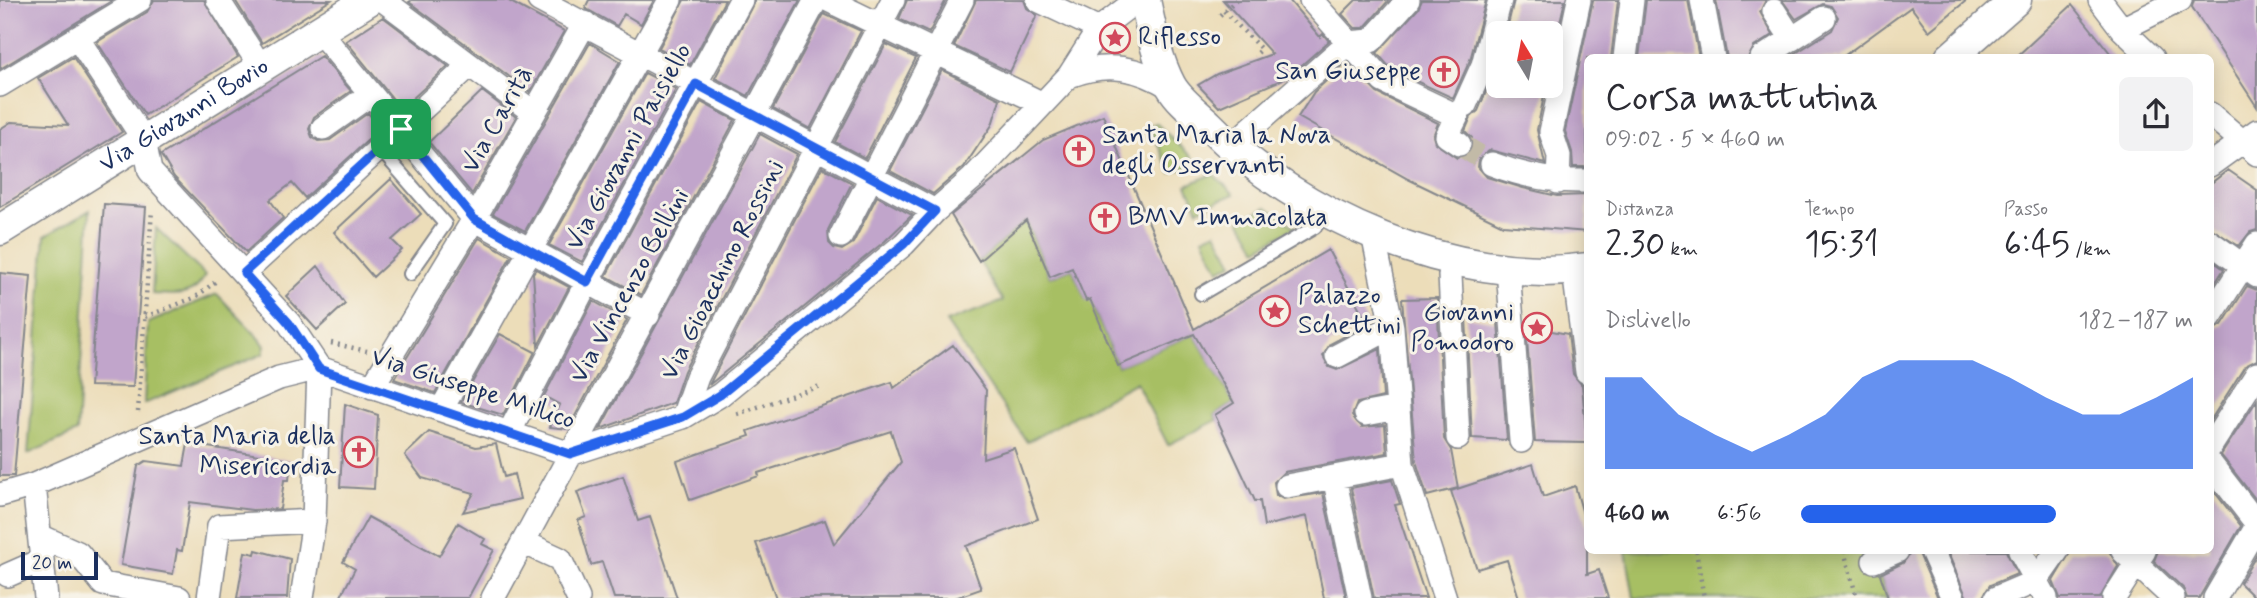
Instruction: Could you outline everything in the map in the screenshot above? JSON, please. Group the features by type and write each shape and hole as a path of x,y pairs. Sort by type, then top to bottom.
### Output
{"street":[{"path":"0,85 140,0"},
{"path":"218,0 261,67"},
{"path":"383,0 534,113"},
{"path":"539,0 870,179 935,211"},
{"path":"441,410 533,251 670,0"},
{"name":"Via Giovanni Paisiello","path":"509,433 587,282 741,0"},
{"name":"Via Vincenzo Bellini","path":"493,598 816,0"},
{"path":"828,0 1041,103"},
{"name":"Via Gioacchino Rossini","path":"683,417 697,377 893,0"},
{"path":"841,236 962,0"},
{"path":"1038,0 1099,29 1137,0"},
{"path":"1145,0 1153,37 1172,88"},
{"path":"1311,0 1383,81 1457,116 1447,136 1459,144"},
{"path":"1223,139 1348,43 1371,41 1408,0"},
{"path":"1497,21 1500,0"},
{"path":"1563,54 1579,0"},
{"path":"1625,54 1632,0"},
{"path":"1702,0 1712,54"},
{"path":"1955,54 2016,0"},
{"path":"2100,0 2122,29 2148,54"},
{"path":"2122,29 2180,0"},
{"name":"Via Giovanni Bovio","path":"0,230 319,31 353,4"},
{"path":"1772,5 1792,39"},
{"path":"1768,54 1824,18"},
{"name":"Via Carità","path":"372,387 474,219 585,23"},
{"name":"Via Giuseppe Millico","path":"319,369 570,454 683,417 720,395 904,244 935,211 972,179 1069,76 1099,29"},
{"path":"319,31 474,219 648,315"},
{"path":"78,39 144,140 150,171 289,323 319,369 314,521 302,598"},
{"path":"244,273 470,65"},
{"path":"1069,76 1086,70 1118,67 1144,72 1172,88 1223,139 1327,212 1373,234 1452,260 1508,269 1581,269 1584,320"},
{"path":"1465,105 1486,74"},
{"path":"323,128 371,94"},
{"path":"1554,98 1551,132 1559,156 1558,182"},
{"path":"2214,117 2251,143 2214,163"},
{"path":"1492,164 1558,182 1584,181"},
{"path":"1373,234 1392,327 1402,464 1445,598"},
{"path":"2214,312 2250,271 2257,244"},
{"path":"2214,245 2250,271"},
{"path":"1508,269 1521,441"},
{"path":"1450,275 1458,438"},
{"path":"1337,356 1392,327"},
{"path":"0,495 34,485 279,378 319,369"},
{"path":"2214,441 2257,374"},
{"path":"1366,414 1398,408"},
{"path":"1287,486 1402,464"},
{"path":"2214,468 2257,525 2215,598"},
{"path":"1334,477 1360,598"},
{"path":"34,485 46,598"},
{"path":"209,598 219,526 314,521"},
{"path":"40,536 78,553 103,584 179,598"},
{"path":"523,542 560,559 578,598"},
{"path":"1874,561 1889,554"},
{"path":"1933,554 1953,598"},
{"path":"2022,554 2041,589"},
{"path":"2041,589 2056,554"},
{"path":"2114,598 2134,555 2173,598"},
{"path":"8,575 43,560"},
{"path":"1996,598 2041,589"}],"lane":[{"path":"380,149 445,224 410,274"},
{"path":"1201,294 1315,227 1327,212"}],"path":[{"path":"1236,0 1222,13 1260,48 1254,56"},
{"path":"138,412 152,210"},
{"path":"145,317 196,296 215,282"},
{"path":"1697,554 1704,598"},
{"path":"1845,554 1857,598"}],"green space":[{"path":"1156,123 1198,163 1171,173 1149,126"},
{"path":"1213,174 1234,194 1198,210 1187,185"},
{"path":"1267,207 1295,227 1257,249 1240,220"},
{"path":"90,210 77,432 28,454 45,236"},
{"path":"1026,220 1050,277 1072,268 1086,300 1096,296 1094,309 1118,366 1194,334 1234,403 1215,415 1217,420 1168,445 1136,382 1027,442 946,322 1003,301 979,261"},
{"path":"156,228 205,275 201,283 189,292 175,295 152,294"},
{"path":"1216,232 1233,263 1219,270 1203,238"},
{"path":"217,294 260,339 265,346 263,354 144,404 148,323"},
{"path":"1627,554 1871,554 1888,598 1634,598"}],"building":[{"path":"0,0 113,0 0,69"},
{"path":"154,0 204,0 238,57 145,115 97,42 147,12"},
{"path":"235,0 331,0 262,43"},
{"path":"507,0 564,31 530,92 409,2"},
{"path":"589,0 654,0 641,24 624,14 617,26 585,8"},
{"path":"684,0 725,0 690,65 659,48"},
{"path":"755,0 800,0 748,96 715,78"},
{"path":"907,0 946,0 929,33 899,19"},
{"path":"976,0 1024,0 1027,8 1037,15 1010,72 954,46"},
{"path":"1223,0 1289,0 1320,37 1323,34 1329,41 1288,77 1219,107 1198,85 1217,74 1272,54"},
{"path":"1356,0 1389,0 1364,28 1355,28 1342,14"},
{"path":"1422,0 1486,0 1470,60 1453,98 1392,70 1377,53 1418,9"},
{"path":"1514,0 1565,0 1560,21 1509,21"},
{"path":"1593,0 1618,0 1611,54 1584,54 1584,167 1573,167 1572,152 1565,131"},
{"path":"1646,0 1688,0 1698,54 1639,54"},
{"path":"1716,0 1766,0 1760,12 1773,35 1754,47 1750,54 1726,54"},
{"path":"1782,0 1967,0 1929,31 1911,7 1846,54 1794,54 1832,30 1838,17 1831,6 1823,4 1796,19"},
{"path":"2194,0 2257,0 2257,107 2192,7"},
{"path":"2072,5 2111,54 2019,54"},
{"path":"824,14 861,31 810,129 773,109"},
{"path":"383,17 448,66 401,109 346,41"},
{"path":"590,43 620,61 525,231 493,214"},
{"path":"886,44 916,58 865,158 835,142"},
{"path":"321,56 351,91 314,117 309,129 312,137 318,141 330,140 368,113 381,128 305,198 292,183 270,200 283,218 246,252 174,177 161,155"},
{"path":"73,57 122,132 0,207 0,129 11,122 68,125 38,78"},
{"path":"1347,62 1377,93 1438,123 1433,136 1435,143 1457,158 1471,151 1472,138 1465,131 1486,92 1486,98 1544,98 1537,130 1545,164 1490,150 1479,159 1478,167 1487,177 1523,188 1557,196 1584,195 1584,232 1503,225 1408,179 1298,117 1314,92"},
{"path":"942,70 1000,99 992,125 964,167 933,194 890,171"},
{"path":"645,73 676,89 582,262 549,245"},
{"path":"482,91 516,117 472,194 429,142"},
{"path":"701,102 735,120 641,295 606,276"},
{"path":"1103,115 1194,329 1328,250 1368,324 1330,344 1323,356 1329,367 1337,370 1380,349 1383,397 1357,403 1352,416 1362,427 1385,425 1387,453 1284,472 1274,482 1276,495 1283,499 1323,493 1346,598 1324,598 1307,516 1264,526 1260,501 1255,501 1215,415 1234,403 1194,334 1118,366 1090,299 1086,301 1072,268 1050,277 1026,220 979,261 951,215 1043,140"},
{"path":"760,134 797,154 684,371 673,403 600,429"},
{"path":"822,167 852,183 828,230 829,243 834,248 842,250 853,243 877,196 912,215 885,241 709,385"},
{"path":"2228,170 2257,190 2257,230 2250,232 2239,246 2214,230 2214,181"},
{"path":"391,179 421,214 392,240 402,250 373,277 334,232"},
{"path":"104,204 146,207 133,387 90,386"},
{"path":"479,238 511,256 435,393 394,379"},
{"path":"2214,262 2224,269 2214,285"},
{"path":"318,266 345,304 317,330 286,296"},
{"path":"536,269 569,287 538,346 533,273"},
{"path":"0,273 31,276 14,476 0,476"},
{"path":"2247,286 2257,290 2257,360 2245,366 2214,415 2214,329 2222,325"},
{"path":"1437,298 1444,439 1451,450 1458,488 1427,496 1416,461 1402,299"},
{"path":"593,301 627,320 568,429 550,427 560,405 544,396"},
{"path":"1466,317 1498,322 1507,440 1472,438"},
{"path":"1526,326 1568,334 1573,374 1582,385 1584,408 1584,443 1535,442"},
{"path":"500,334 535,352 503,415 461,402"},
{"path":"953,345 986,390 983,458 1014,448 1038,519 966,546 981,589 955,598 776,598 756,543 825,520 834,544 901,462 891,431 758,473 759,476 690,500 677,461 750,436 748,431 892,382 894,388"},
{"path":"2257,400 2257,501 2221,455"},
{"name":"Santa Maria della Misericordia","path":"345,404 378,415 374,489 340,487"},
{"path":"429,432 476,447 496,444 504,477 514,474 520,499 463,512 474,493 422,478 405,455"},
{"path":"188,444 291,460 289,480 284,480 280,509 252,510 190,502 182,551 177,550 173,574 121,565 138,466 146,461 184,466"},
{"path":"1533,464 1543,497 1575,486 1584,518 1587,574 1599,570 1608,598 1519,598 1507,560 1477,569 1451,491"},
{"path":"623,476 638,521 650,517 677,598 614,598 602,562 591,565 578,520 586,517 577,492"},
{"path":"1392,480 1400,504 1395,505 1426,598 1374,598 1351,488"},
{"path":"2214,491 2241,526 2199,598 2187,598 2183,588 2154,561 2157,554 2214,554"},
{"path":"368,517 439,556 458,523 485,539 482,544 494,550 468,598 340,598 355,569 343,562"},
{"path":"256,550 290,559 287,598 237,598 245,552 255,554"},
{"path":"1909,554 1919,554 1938,598 1888,598 1880,574 1903,563"},
{"path":"1948,554 2007,554 2017,574 1990,585 1982,598 1967,598"},
{"path":"2069,554 2111,554 2118,566 2100,598 2060,598 2053,581"},
{"path":"2257,554 2257,598 2255,598 2240,583"}],"tunnel":[{"path":"1459,144 1492,164"}],"place":[{"name":"Riflesso","path":"1115,38"},
{"name":"San Giuseppe","path":"1444,72"},
{"name":"Santa Maria la Nova degli Osservanti","path":"1079,151"},
{"name":"BMV Immacolata","path":"1105,218"},
{"name":"Palazzo Schettini","path":"1275,311"},
{"name":"Giovanni Pomodoro","path":"1537,328"},
{"name":"Santa Maria della Misericordia","path":"359,452"}],"route":[{"path":"696,84 870,179 935,211 904,244 720,395 683,417 570,454 319,369 289,323 244,273 401,129 474,219 587,282 696,84"}]}
